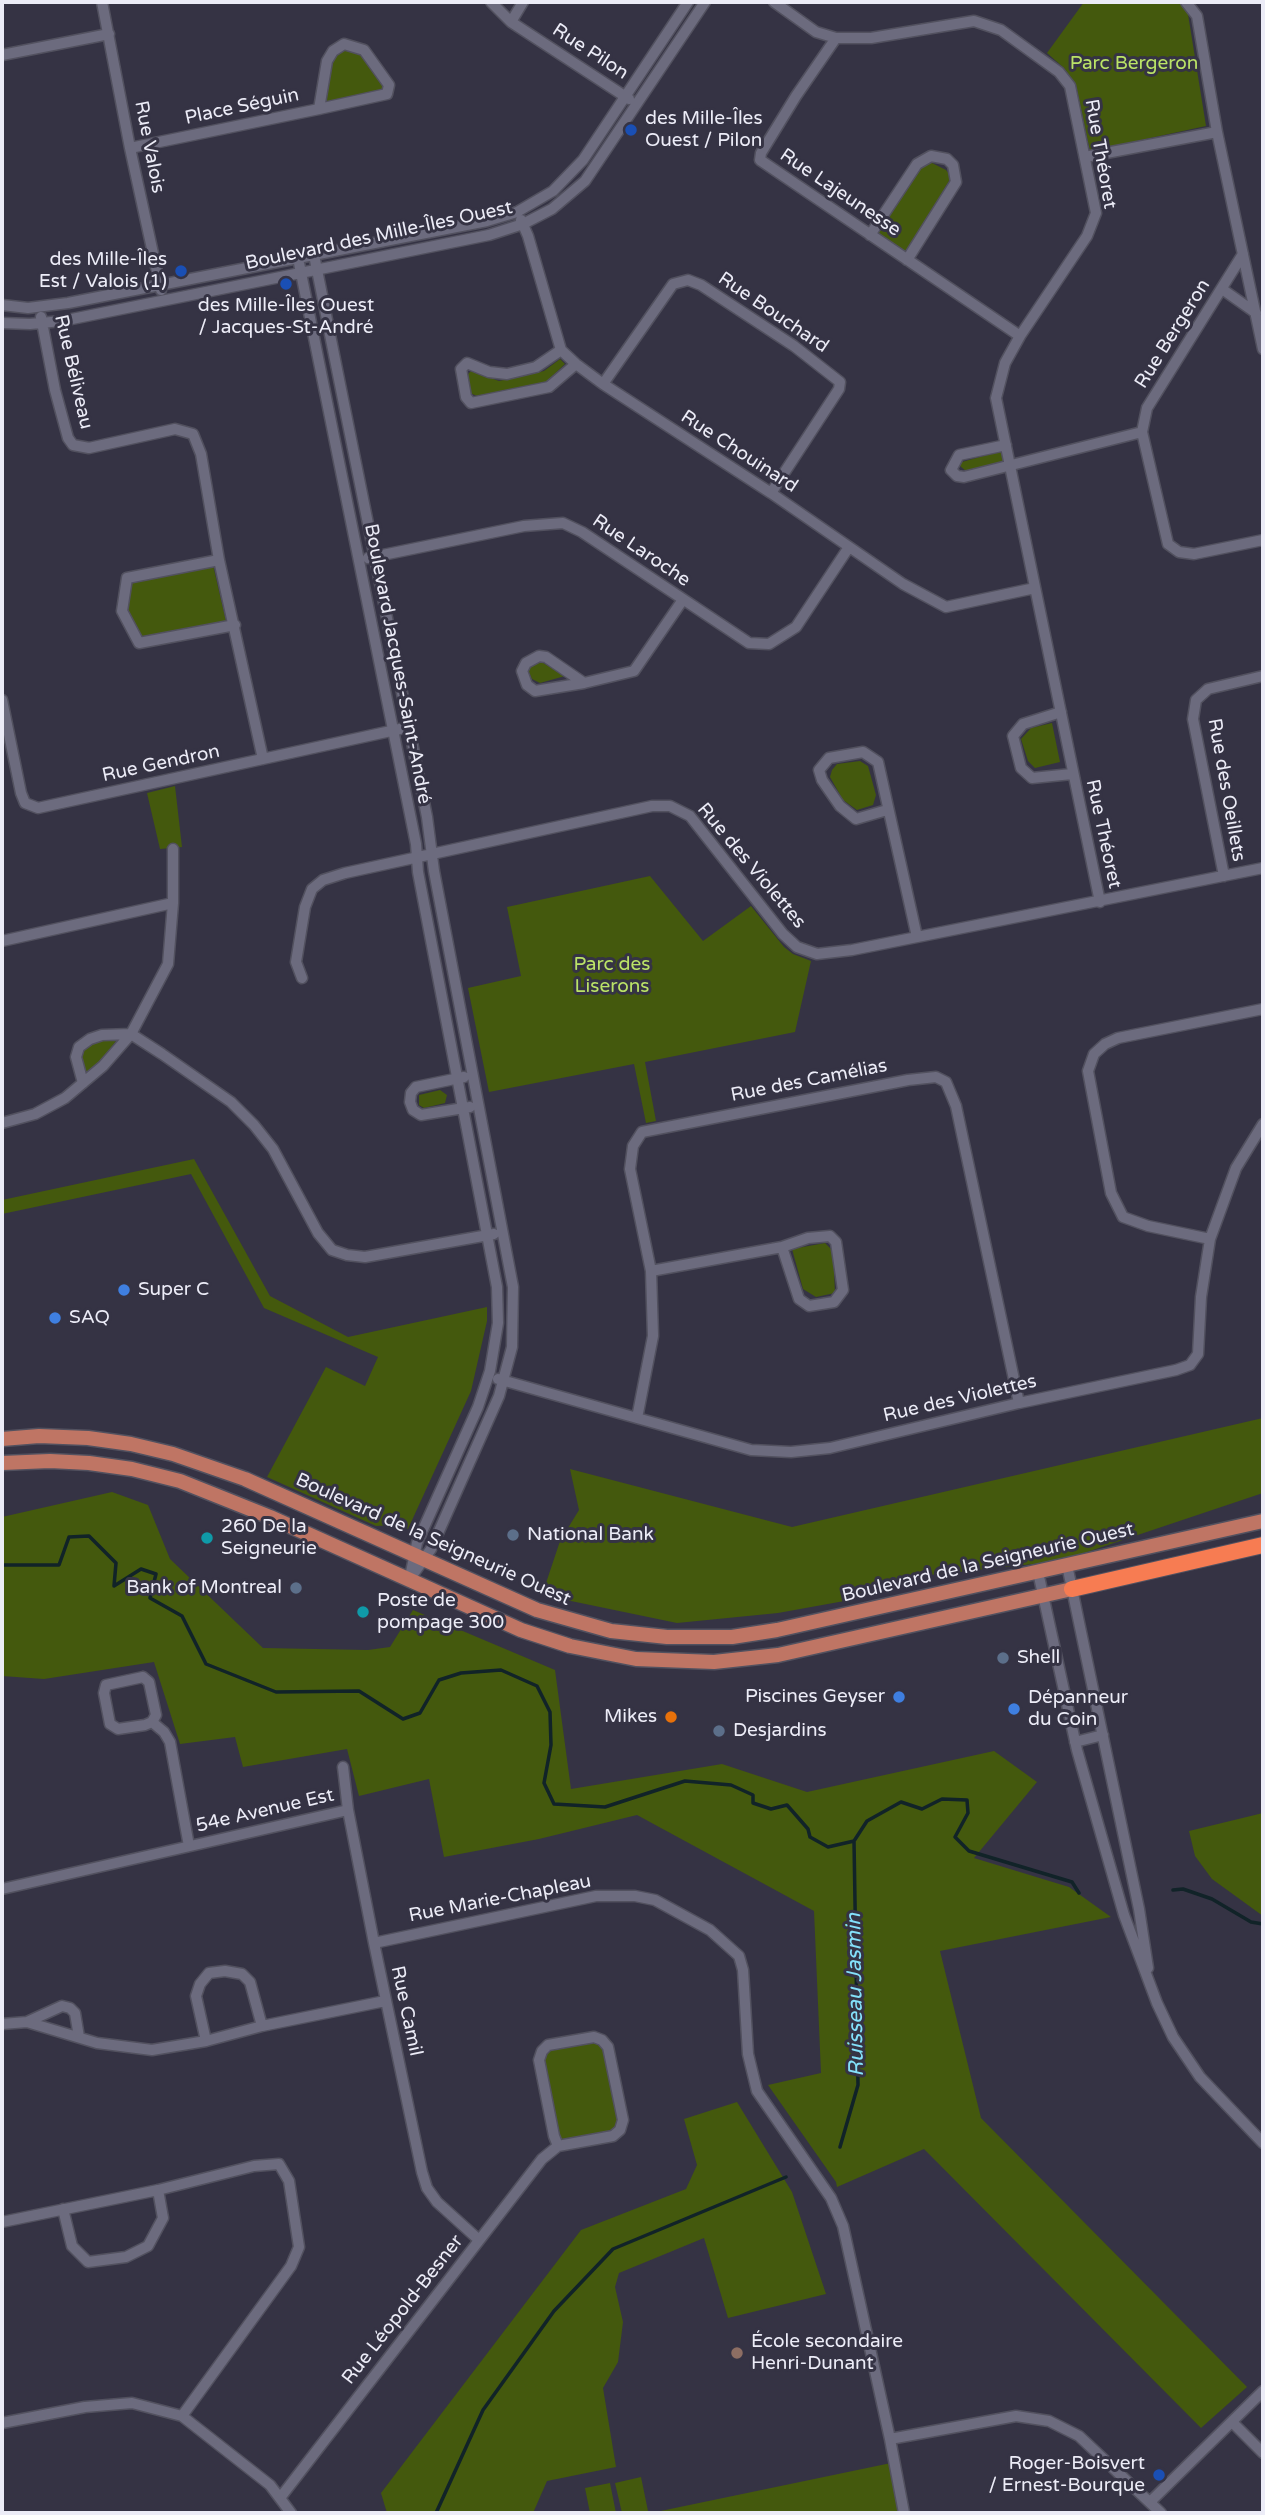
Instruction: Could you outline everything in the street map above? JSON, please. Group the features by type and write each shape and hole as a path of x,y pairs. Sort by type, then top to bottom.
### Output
{"highway":[{"path":"1072,1589 1258,1548"}],"main road":[{"name":"Boulevard de la Seigneurie Ouest","path":"2,1439 50,1436 131,1444 206,1464 537,1610 591,1626 667,1637 732,1637 816,1622 1263,1521"},
{"path":"50,1436 50,1461"},
{"path":"2,1464 50,1461 119,1467 180,1481 226,1498 520,1630 585,1650 624,1658 668,1662 734,1661 785,1654 1072,1589"},
{"path":"732,1637 734,1661"}],"street":[{"name":"Rue Valois","path":"102,2 163,300"},
{"name":"Rue Pilon","path":"491,2 511,22 638,104"},
{"path":"511,22 523,2"},
{"name":"Boulevard des Mille-Îles Ouest","path":"2,305 40,307 488,221 517,212 546,196 567,179 583,160 688,2"},
{"name":"Boulevard des Mille-Îles Ouest","path":"2,323 42,324 489,235 523,224 552,209 585,181 705,2"},
{"name":"Rue Théoret","path":"774,2 816,32 836,38 871,38 974,21 1001,30 1059,72 1070,86 1096,213 1087,236 1005,363 996,398 1100,902"},
{"path":"1186,2 1197,16 1217,132 1263,349"},
{"path":"2,55 109,34"},
{"name":"Rue Lajeunesse","path":"836,38 796,96 761,153 760,160 1020,336"},
{"name":"Place Séguin","path":"130,148 319,109 387,94 389,85 364,50 344,44 333,51 327,61 319,109"},
{"path":"1085,157 1217,132"},
{"path":"870,235 917,164 931,156 947,159 953,165 956,182 907,260"},
{"path":"517,212 561,350 537,367 506,374 489,372 467,363 461,369 466,397 471,403 549,387 576,364"},
{"name":"Rue Bergeron","path":"1142,432 1147,408 1242,254"},
{"name":"Boulevard Jacques-Saint-André","path":"298,258 393,730 495,1273 498,1311 496,1343 489,1376 478,1407 417,1543 419,1557 431,1549 489,1422 504,1381 512,1347 513,1287 409,727 314,255"},
{"name":"Rue Bouchard","path":"603,384 673,284 688,280 701,285 794,346 840,382 839,389 771,493"},
{"path":"1222,289 1256,313"},
{"name":"Rue Béliveau","path":"40,307 55,390 68,438 73,444 89,448 176,429 193,434 201,454 219,560 263,760"},
{"name":"Rue Chouinard","path":"561,350 603,384 771,493 903,584 946,607 1035,588"},
{"path":"1006,445 959,455 951,470 957,476 964,477 1142,432 1168,544 1179,552 1194,554 1263,540"},
{"name":"Rue Laroche","path":"358,560 524,526 563,523 582,532 682,601 749,643 769,644 796,627 849,547"},
{"path":"219,560 127,578 122,611 139,643 235,625"},
{"path":"584,683 546,657 539,656 526,663 522,671 527,685 535,691 584,683 634,671 682,601"},
{"name":"Rue des Oeillets","path":"1224,876 1193,719 1196,700 1208,688 1263,676"},
{"name":"Rue Gendron","path":"2,700 25,803 38,808 409,727"},
{"name":"Rue Théoret","path":"1061,712 1023,724 1013,736 1021,768 1032,778 1072,774"},
{"path":"887,810 856,819 841,806 822,780 819,769 829,758 863,752 878,762 916,937"},
{"name":"Rue des Violettes","path":"302,978 297,969 297,954 306,901 317,884 336,875 646,807 670,806 685,813 783,934 801,949 817,954 829,954 1100,902 1263,868"},
{"path":"2,1123 35,1114 65,1098 103,1066 131,1034 168,964 173,903 173,849"},
{"path":"2,941 173,903"},
{"path":"1210,1239 1147,1226 1123,1217 1111,1193 1088,1071 1094,1054 1105,1044 1118,1038 1263,1009"},
{"path":"83,1083 76,1057 79,1047 102,1035 131,1034 231,1102 254,1125 272,1149 318,1233 332,1250 365,1257 504,1233"},
{"path":"474,1075 416,1087 411,1093 410,1102 413,1110 421,1115 479,1105"},
{"name":"Rue des Camélias","path":"637,1418 653,1336 651,1271 630,1169 632,1146 642,1132 908,1080 936,1077 946,1082 956,1106 1019,1403"},
{"name":"Rue des Violettes","path":"489,1376 751,1450 792,1452 830,1448 1019,1403 1176,1370 1190,1365 1198,1354 1201,1297 1210,1239 1236,1168 1263,1124"},
{"path":"651,1271 782,1247 808,1238 830,1236 836,1242 843,1290 834,1302 809,1306 799,1299 782,1247"},
{"path":"409,1580 419,1557"},
{"path":"1067,1565 1139,1909 1152,1991"},
{"path":"1038,1572 1076,1742 1124,1915 1152,1991 1167,2025 1192,2066 1206,2085 1263,2143"},
{"path":"143,1677 149,1682 156,1715 152,1722 118,1729 110,1724 104,1693 106,1685 143,1677"},
{"path":"152,1722 164,1732 170,1742 189,1846"},
{"path":"1076,1742 1103,1735"},
{"name":"Rue Camil","path":"343,1767 348,1810 385,2001 422,2172 427,2188 437,2202 479,2240"},
{"name":"54e Avenue Est","path":"2,1889 348,1810"},
{"name":"Rue Marie-Chapleau","path":"374,1943 596,1896 635,1896 655,1900 710,1930 738,1956 743,1970 748,2054 757,2091 838,2211 890,2439 904,2513"},
{"path":"206,2041 196,1996 200,1984 209,1973 225,1971 242,1974 250,1982 262,2026"},
{"path":"2,2024 27,2022 97,2043 152,2050 206,2041 262,2026 385,2001"},
{"path":"27,2022 62,2006 70,2008 75,2013 79,2036"},
{"path":"594,2037 602,2040 608,2047 623,2120 620,2130 613,2136 558,2146 539,2060 548,2045 594,2037"},
{"name":"Rue Léopold-Besner","path":"280,2498 542,2159 558,2146"},
{"path":"2,2222 158,2190 254,2165 279,2164 289,2180 299,2247 292,2266 182,2416"},
{"path":"63,2209 72,2246 88,2262 126,2257 148,2246 163,2218 158,2190"},
{"path":"1150,2502 1263,2391"},
{"path":"2,2423 85,2407 132,2403 182,2416 270,2485 291,2513"},
{"path":"890,2439 1016,2416 1049,2421 1079,2436 1161,2513"},
{"path":"1232,2422 1263,2453"}],"green space":[{"name":"Parc Bergeron","path":"1084,2 1182,2 1187,8 1206,126 1090,151 1076,85 1064,68 1047,53"},
{"path":"343,47 363,53 384,84 383,90 326,103 331,61"},
{"path":"930,162 946,170 950,175 949,181 906,252 878,233 919,168"},
{"path":"560,359 565,364 546,382 477,396 470,393 467,375 471,371 499,381 544,371"},
{"path":"1001,451 1004,461 966,471 960,466 962,462"},
{"path":"213,565 226,621 142,638 126,610 131,582"},
{"path":"540,661 565,676 540,683 532,679 528,670"},
{"path":"1052,723 1060,762 1035,768 1028,761 1021,739 1031,728"},
{"path":"860,761 868,766 876,795 873,805 857,810 843,800 830,777 837,764"},
{"path":"175,786 182,847 160,849 147,793"},
{"name":"Parc des Liserons","path":"650,876 703,941 751,906 784,947 811,961 795,1032 645,1062 656,1121 646,1123 634,1064 489,1092 468,988 521,976 507,907"},
{"path":"119,1037 85,1077 79,1056 83,1049 90,1043"},
{"path":"440,1090 447,1095 445,1103 424,1108 419,1105 419,1095"},
{"path":"194,1159 270,1296 348,1337 487,1307 487,1321 471,1391 408,1529 395,1525 376,1526 267,1477 326,1367 365,1386 378,1357 264,1308 191,1174 2,1214 2,1200"},
{"path":"825,1243 833,1251 835,1293 816,1297 803,1289 792,1249"},
{"path":"1263,1418 1263,1493 1052,1562 930,1575 872,1596 778,1613 677,1623 542,1595 560,1541 579,1510 570,1469 792,1527"},
{"path":"112,1492 148,1505 170,1559 263,1648 368,1650 390,1647 413,1610 555,1670 571,1789 722,1764 807,1792 994,1751 1037,1782 974,1858 1069,1887 1111,1917 940,1951 981,2118 1247,2387 1201,2428 924,2149 837,2187 768,2085 821,2073 814,1911 637,1815 539,1839 444,1857 429,1779 359,1796 347,1749 243,1767 235,1737 180,1744 154,1662 44,1679 2,1676 2,1517"},
{"path":"1263,1813 1263,1916 1212,1879 1195,1856 1189,1831"},
{"path":"602,2040 620,2130 558,2146 542,2051"},
{"path":"737,2102 792,2192 826,2294 728,2318 704,2238 619,2273 615,2287 623,2322 618,2362 603,2388 616,2467 547,2481 533,2513 387,2513 381,2493 581,2230 686,2189 697,2165 684,2119"},
{"path":"891,2463 902,2513 651,2513"},
{"path":"641,2477 648,2511 622,2513 615,2483"},
{"path":"610,2483 616,2513 590,2513 585,2488"}],"waterway":[{"path":"2,1565 59,1565 69,1537 89,1536 116,1563 114,1586 141,1569 156,1574 150,1598 182,1616 206,1664 276,1692 359,1691 403,1719 420,1713 439,1680 461,1673 501,1670 537,1686 550,1712 551,1745 544,1783 554,1804 605,1807 685,1781 731,1785 753,1795 753,1803 771,1809 787,1805 808,1829 810,1837 828,1847 854,1841 867,1821 901,1802 922,1809 942,1799 967,1800 968,1813 955,1837 969,1851 1072,1882 1079,1893"},
{"name":"Ruisseau Jasmin","path":"840,2147 858,2085 854,1841"},
{"path":"1173,1890 1183,1889 1212,1899 1251,1922 1263,1924"},
{"name":"Ruisseau Jasmin","path":"436,2513 483,2410 554,2311 613,2249 786,2177"}],"place":[{"name":"des Mille-Îles Ouest / Pilon","path":"631,130"},
{"name":"des Mille-Îles Est / Valois (1)","path":"181,271"},
{"name":"des Mille-Îles Ouest / Jacques-St-André","path":"286,284"},
{"name":"Super C","path":"124,1290"},
{"name":"SAQ","path":"55,1318"},
{"name":"National Bank","path":"513,1535"},
{"name":"260 De la Seigneurie","path":"207,1538"},
{"name":"Bank of Montreal","path":"296,1588"},
{"name":"Poste de pompage 300","path":"363,1612"},
{"name":"Shell","path":"1003,1658"},
{"name":"Piscines Geyser","path":"899,1697"},
{"name":"Dépanneur du Coin","path":"1014,1709"},
{"name":"Mikes","path":"671,1717"},
{"name":"Desjardins","path":"719,1731"},
{"name":"École secondaire Henri-Dunant","path":"737,2353"},
{"name":"Roger-Boisvert / Ernest-Bourque","path":"1159,2475"}]}
